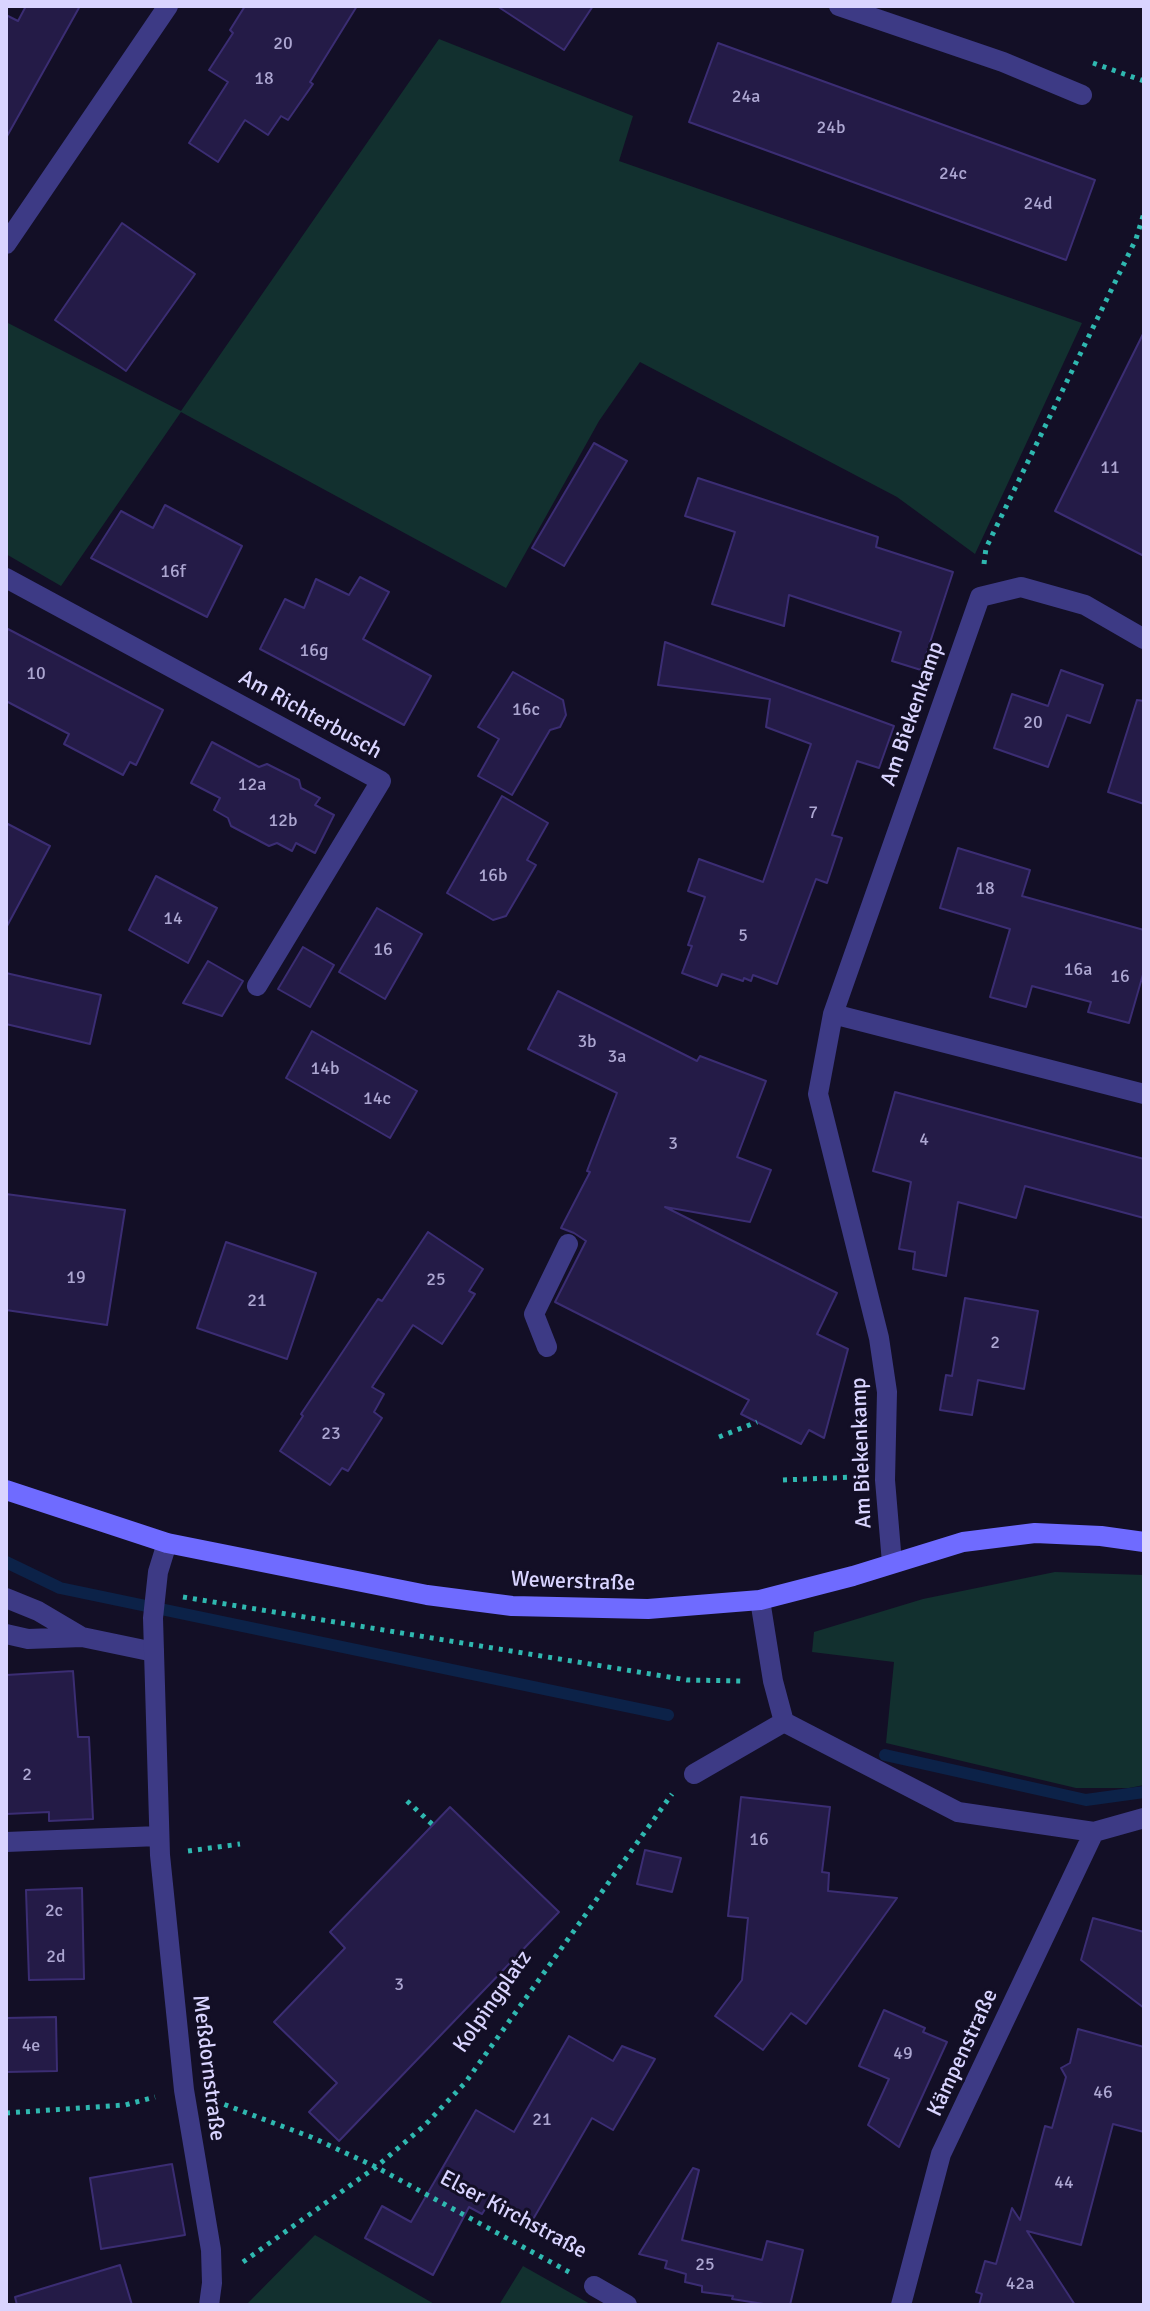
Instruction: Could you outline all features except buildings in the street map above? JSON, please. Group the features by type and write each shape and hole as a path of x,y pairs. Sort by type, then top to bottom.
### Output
{"main road":[{"name":"Wewerstraße","path":"6,1490 167,1543 427,1595 512,1606 648,1609 760,1600 853,1576 963,1542 1035,1533 1101,1536 1144,1542"}],"street":[{"path":"6,244 168,6"},
{"path":"839,6 1003,62 1082,95"},
{"name":"Am Richterbusch","path":"6,578 381,781 257,986"},
{"path":"980,597 1021,587 1085,605 1144,639"},
{"name":"Am Biekenkamp","path":"892,1563 885,1480 887,1392 879,1338 818,1094 833,1014 980,597"},
{"path":"833,1014 1144,1094"},
{"path":"547,1347 534,1314 568,1244"},
{"name":"Meßdornstraße","path":"167,1543 155,1589 153,1618 159,1846 184,2090 211,2250 209,2305"},
{"path":"6,1598 38,1611 82,1637"},
{"path":"760,1600 773,1681 784,1722 958,1812 1094,1832 1144,1818"},
{"path":"6,1634 28,1639 82,1637 154,1652"},
{"path":"694,1774 784,1722"},
{"name":"Kämpenstraße","path":"901,2305 941,2154 1094,1832"},
{"path":"6,1842 159,1846"},
{"name":"Elser Kirchstraße","path":"594,2286 627,2305"}],"path":[{"path":"980,597 986,548 1136,239 1144,213"},
{"path":"719,1437 757,1422"},
{"path":"783,1480 853,1477 885,1480"},
{"path":"155,1589 200,1602 687,1680 773,1681"},
{"name":"Kolpingplatz","path":"212,2283 376,2167 424,2126 465,2083 613,1873 671,1795 694,1774"},
{"path":"407,1801 433,1825"},
{"path":"159,1846 240,1844"},
{"path":"6,2113 125,2105 184,2090"},
{"name":"Elser Kirchstraße","path":"184,2090 311,2137 376,2167 594,2286"}],"green space":[{"path":"439,39 633,116 619,161 1082,323 975,554 897,497 640,362 599,421 506,588 181,412 61,586 6,554 6,322 181,411"},
{"path":"1055,1572 1144,1575 1144,1785 1076,1788 886,1743 894,1662 812,1652 814,1632 923,1599"},
{"path":"315,2235 436,2305 246,2305"},
{"path":"523,2266 592,2305 499,2305"}],"waterway":[{"path":"6,1562 60,1588 668,1715"},
{"path":"885,1755 1086,1800 1144,1792"}]}
